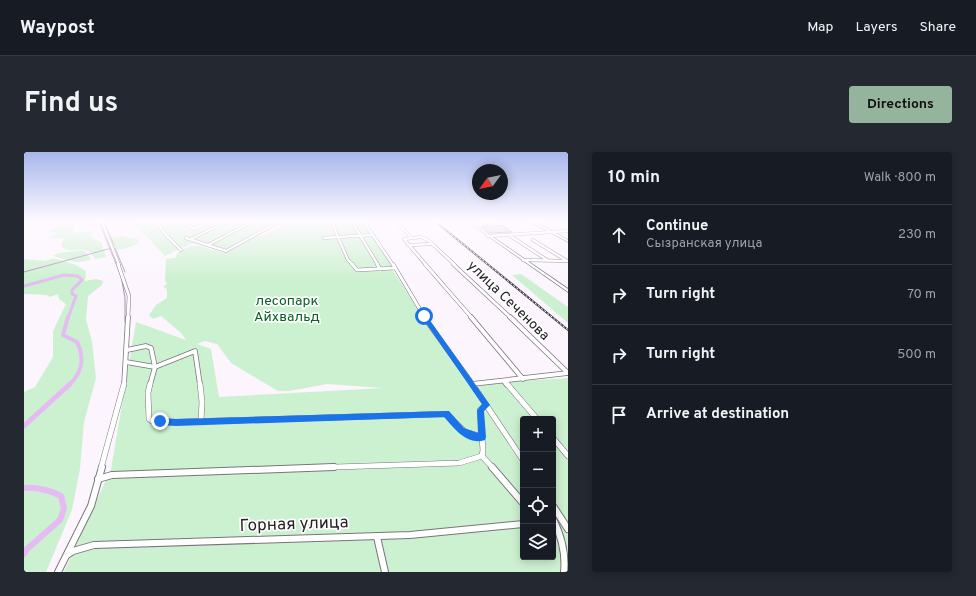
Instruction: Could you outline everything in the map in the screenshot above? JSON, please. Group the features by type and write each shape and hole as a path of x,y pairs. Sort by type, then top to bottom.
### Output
{"main road":[{"path":"496,242 568,290"}],"street":[{"path":"58,572 91,506 125,381 129,296 110,242"},
{"path":"173,242 181,250"},
{"path":"198,242 226,250 242,242"},
{"path":"208,245 215,242"},
{"path":"340,242 346,256 354,268 360,270 395,268"},
{"path":"363,242 380,269"},
{"path":"377,242 424,316 520,456"},
{"path":"405,242 523,379"},
{"name":"улица Сеченова","path":"429,242 568,373"},
{"path":"519,242 547,260"},
{"path":"536,242 568,261"},
{"path":"408,245 432,244"},
{"path":"523,260 568,261"},
{"path":"127,350 150,346 152,349 155,367 148,393 149,419 152,421 201,422 446,414 461,431 471,436 482,437"},
{"path":"126,362 155,367 195,351 202,402 201,422"},
{"path":"472,384 568,373"},
{"path":"504,381 534,416"},
{"path":"486,405 480,410 482,456 520,500"},
{"path":"556,442 568,456"},
{"path":"98,479 112,475 459,463 482,456"},
{"path":"556,511 568,529"},
{"path":"556,521 562,520"},
{"name":"Горная улица","path":"67,556 73,551 94,544 377,537 520,524"},
{"path":"555,524 564,548 566,560 564,572"},
{"path":"377,537 385,572"}],"green space":[{"path":"63,242 100,242 106,257 95,259 84,249 68,250 63,248 61,244"},
{"path":"112,242 139,242 138,244 124,249 116,250 114,247 111,248 114,245"},
{"path":"151,242 239,242 221,251 193,243 165,256"},
{"name":"лесопарк Айхвальд","path":"244,242 376,242 422,316 470,384 568,378 568,572 64,572 111,469 136,322 186,340 181,333 161,316 153,319 149,315 156,305 167,298 167,289 163,287 167,284 165,280 166,259 175,258 178,252 191,246 200,246 223,253","holes":["205,341 217,344 231,363 278,391 289,391 327,384 384,388 219,397 211,349 197,344"]},
{"path":"84,250 91,259 77,262 53,256 59,253"},
{"path":"54,258 76,265 86,271 85,281 96,279 103,281 102,285 88,296 86,320 92,341 96,378 84,422 80,469 72,510 46,572 24,572 24,392 35,387 53,357 53,331 66,304 59,299 58,294 50,297 46,295 24,294 24,259 45,261"},
{"path":"521,274 568,307 568,323 512,275"}],"waterway":[{"path":"107,242 110,249"},
{"path":"115,248 125,272"},
{"path":"24,272 110,249"},
{"path":"110,249 121,276"},
{"path":"24,286 64,275 78,276 82,280 72,290 72,294 76,296 68,318"},
{"path":"122,281 125,298 125,322"},
{"path":"68,317 63,335 77,342 81,354 81,365 77,375 69,385"},
{"path":"24,426 69,385"},
{"path":"24,488 43,489 61,496 64,508 60,520 27,549 24,554"}],"railway":[{"path":"460,242 568,330"}],"route":[{"path":"160,421 176,422 431,413 446,414 461,431 471,436 482,437 480,410 486,405 424,316"}]}
